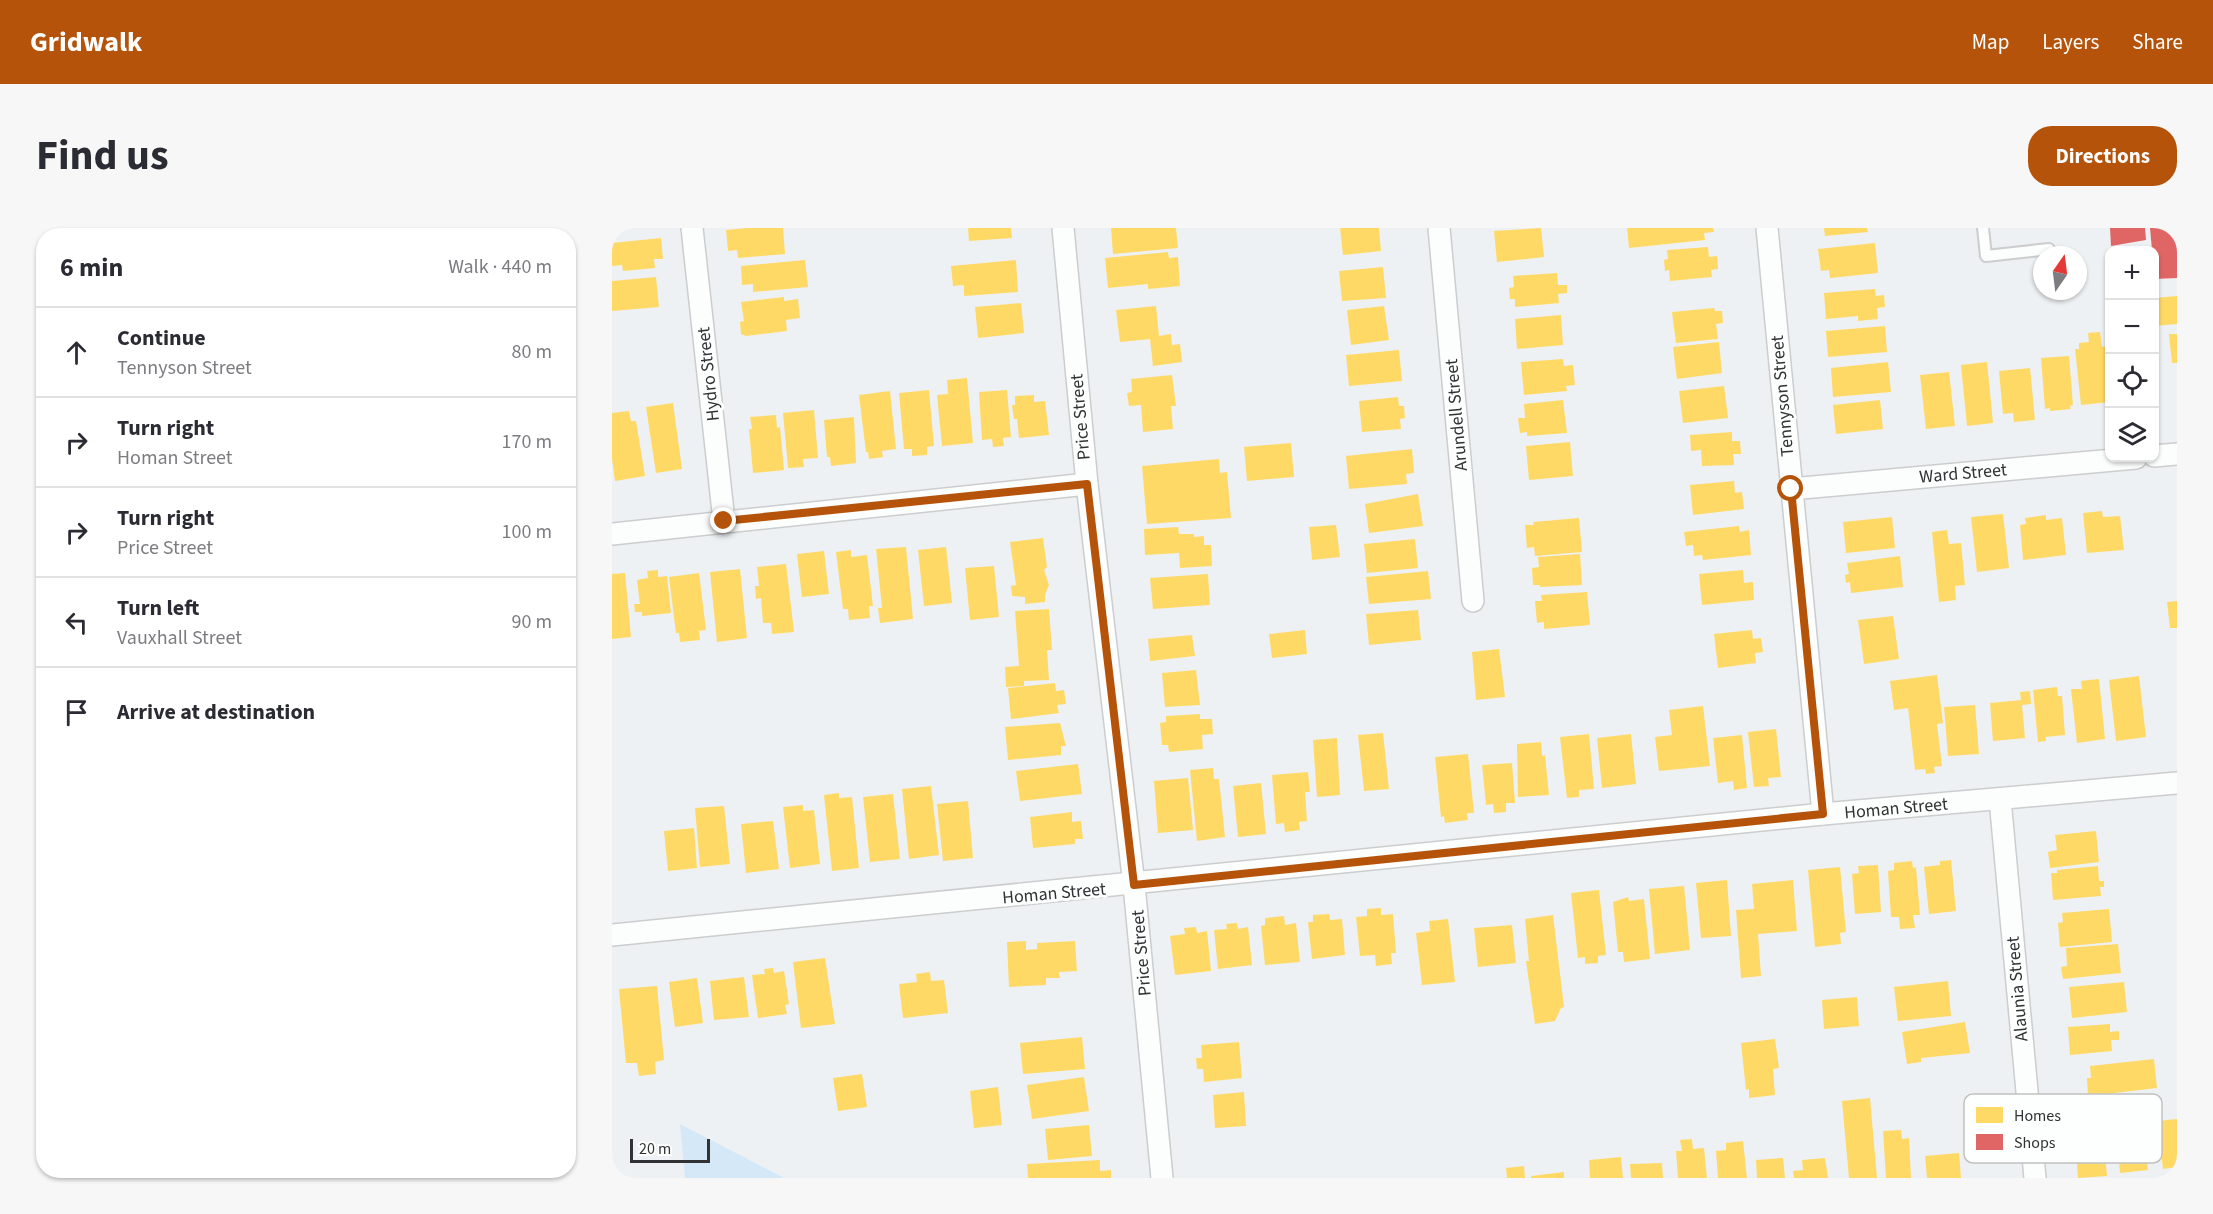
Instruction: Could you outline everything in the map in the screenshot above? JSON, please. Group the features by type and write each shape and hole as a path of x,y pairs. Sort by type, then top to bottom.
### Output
{"street":[{"name":"Hydro Street","path":"692,228 724,521"},
{"name":"Price Street","path":"1063,228 1087,484 1134,885 1162,1178"},
{"name":"Arundell Street","path":"1439,228 1473,601"},
{"name":"Tennyson Street","path":"1767,228 1823,814"},
{"path":"2159,456 2177,454"},
{"name":"Ward Street","path":"1791,489 2105,461"},
{"path":"612,534 1087,484"},
{"name":"Homan Street","path":"612,935 1134,885 1823,814 2177,783"},
{"name":"Alaunia Street","path":"2000,799 2028,1094"},
{"name":"Alaunia Street","path":"2035,1163 2036,1178"}],"lane":[{"path":"1983,228 1986,256 2033,251"}],"shaded area":[{"path":"680,1124 784,1178 685,1178"}],"building: Homes":[{"path":"783,228 785,254 738,258 737,250 728,251 726,230"},
{"path":"968,228 1011,228 1012,238 969,241"},
{"path":"1111,228 1176,228 1178,248 1113,254"},
{"path":"1340,228 1379,228 1381,251 1343,255"},
{"path":"1541,228 1544,257 1497,262 1494,231"},
{"path":"1627,228 1713,228 1714,232 1704,233 1705,240 1629,248"},
{"path":"1824,228 1867,228 1868,232 1825,236"},
{"path":"661,238 663,259 654,259 655,268 623,271 622,265 612,266 612,243"},
{"path":"1875,243 1878,273 1830,278 1829,270 1821,271 1818,249"},
{"path":"1708,247 1709,257 1717,256 1718,269 1711,270 1712,277 1670,281 1669,270 1665,271 1664,260 1668,259 1667,250"},
{"path":"1168,252 1169,258 1178,257 1180,286 1148,289 1148,284 1108,288 1105,258"},
{"path":"805,260 808,287 753,292 753,284 742,285 741,266"},
{"path":"1016,260 1018,292 964,296 964,285 953,286 951,266"},
{"path":"1383,267 1386,298 1342,301 1339,271"},
{"path":"1557,273 1558,285 1567,285 1567,293 1558,294 1559,303 1515,307 1515,299 1510,299 1509,288 1514,287 1513,276"},
{"path":"656,277 659,307 612,311 612,281"},
{"path":"1875,289 1876,296 1884,295 1885,307 1877,308 1878,319 1858,321 1858,316 1826,319 1824,293"},
{"path":"2177,296 2177,324 2159,326 2159,298"},
{"path":"784,297 784,301 798,299 800,318 786,320 787,331 746,336 741,334 740,322 744,321 741,302"},
{"path":"1021,303 1024,333 978,338 975,307"},
{"path":"1156,306 1159,336 1171,334 1172,345 1180,344 1182,362 1153,366 1150,339 1120,342 1116,310"},
{"path":"1384,306 1389,340 1351,345 1347,310"},
{"path":"1714,308 1715,311 1722,311 1723,323 1716,324 1718,339 1676,343 1672,312"},
{"path":"1561,315 1563,345 1517,349 1515,319"},
{"path":"1885,326 1887,352 1828,357 1826,331"},
{"path":"2100,332 2102,347 2105,346 2105,403 2081,405 2075,349 2079,349 2079,343 2089,342 2088,333"},
{"path":"2169,334 2177,334 2177,363 2172,363"},
{"path":"1719,342 1722,373 1677,379 1673,347"},
{"path":"1399,350 1402,381 1349,386 1346,355"},
{"path":"2069,356 2073,405 2070,406 2071,409 2050,411 2050,408 2045,409 2041,358"},
{"path":"1563,359 1564,366 1573,365 1575,385 1566,386 1567,391 1524,395 1521,362"},
{"path":"1888,362 1891,392 1833,397 1831,368"},
{"path":"1987,362 1993,423 1967,426 1961,365"},
{"path":"2030,368 2035,420 2014,422 2013,413 2003,414 1999,371"},
{"path":"1949,372 1955,426 1926,429 1920,375"},
{"path":"1172,375 1176,406 1171,406 1173,429 1143,432 1141,405 1129,406 1127,393 1132,392 1131,379"},
{"path":"967,378 973,443 942,446 937,395 948,394 947,380"},
{"path":"1724,386 1728,418 1683,423 1679,391"},
{"path":"929,390 934,446 927,447 927,455 912,456 912,449 904,449 899,393"},
{"path":"1007,390 1011,437 1003,438 1004,446 993,447 992,439 982,440 979,392"},
{"path":"890,391 896,449 882,451 883,457 869,459 868,452 866,452 859,395"},
{"path":"1034,395 1034,402 1045,401 1049,435 1019,438 1017,419 1014,419 1012,405 1015,405 1015,396"},
{"path":"1398,397 1399,406 1404,406 1405,418 1400,419 1401,429 1362,432 1359,401"},
{"path":"1563,400 1567,433 1527,436 1527,432 1520,433 1518,418 1525,418 1524,404"},
{"path":"1880,400 1883,429 1836,434 1833,405"},
{"path":"673,403 682,469 656,473 646,407"},
{"path":"814,410 818,458 803,459 804,467 788,468 783,413"},
{"path":"629,411 631,421 636,421 645,476 615,481 612,459 612,413"},
{"path":"776,415 777,428 780,427 784,470 753,473 750,417"},
{"path":"854,417 856,463 831,466 830,457 827,457 824,420"},
{"path":"1732,432 1732,441 1740,441 1741,454 1733,454 1734,465 1702,466 1701,450 1691,451 1690,435"},
{"path":"1570,442 1573,476 1529,480 1526,446"},
{"path":"1291,443 1294,477 1247,481 1244,447"},
{"path":"1412,449 1414,473 1406,474 1407,484 1349,489 1346,456"},
{"path":"1219,459 1220,473 1227,472 1231,518 1147,524 1142,466"},
{"path":"1734,481 1735,493 1742,492 1744,509 1693,515 1690,485"},
{"path":"1418,494 1423,526 1369,533 1365,504"},
{"path":"2102,511 2103,517 2120,516 2124,550 2087,553 2083,513"},
{"path":"2003,514 2009,568 1977,572 1971,517"},
{"path":"2046,515 2046,520 2062,518 2066,555 2023,560 2020,525 2026,524 2025,518"},
{"path":"1892,517 1895,548 1846,553 1843,522"},
{"path":"1579,518 1582,552 1535,556 1534,547 1527,548 1525,525 1534,525 1533,522"},
{"path":"1336,525 1340,557 1312,560 1309,527"},
{"path":"1739,526 1740,532 1749,530 1751,555 1703,560 1702,555 1694,556 1693,545 1686,546 1684,532"},
{"path":"1178,527 1179,534 1204,536 1204,545 1211,545 1212,566 1180,568 1179,553 1145,555 1144,529"},
{"path":"1947,530 1949,544 1961,543 1965,585 1955,586 1956,600 1939,602 1932,532"},
{"path":"1043,538 1047,567 1044,570 1049,585 1045,602 1025,604 1025,597 1012,596 1011,586 1016,585 1010,542"},
{"path":"1415,539 1418,568 1367,573 1364,544"},
{"path":"906,547 913,619 880,623 878,608 882,608 876,549"},
{"path":"946,547 952,603 924,606 918,550"},
{"path":"851,550 851,557 867,555 873,606 869,606 870,618 849,620 848,609 843,609 836,552"},
{"path":"824,551 829,594 802,597 797,554"},
{"path":"1580,554 1582,585 1540,587 1540,585 1533,585 1532,568 1539,567 1538,557"},
{"path":"1900,556 1903,587 1851,593 1850,582 1846,583 1845,575 1849,574 1847,563"},
{"path":"786,564 794,632 772,634 771,623 763,623 761,598 756,599 755,586 759,586 757,567"},
{"path":"994,566 999,617 970,620 965,568"},
{"path":"740,569 747,638 717,642 710,572"},
{"path":"658,570 658,577 667,576 671,613 642,616 642,612 635,612 634,604 640,604 637,580 648,578 647,571"},
{"path":"1743,570 1744,583 1753,582 1754,600 1702,605 1699,574"},
{"path":"1428,571 1431,599 1369,604 1366,577"},
{"path":"625,573 631,637 612,639 612,574"},
{"path":"699,573 706,630 699,631 700,640 680,642 679,633 676,633 669,577"},
{"path":"1208,574 1210,605 1153,609 1150,578"},
{"path":"1587,592 1590,625 1544,629 1544,622 1537,623 1535,601 1542,601 1541,595"},
{"path":"2177,601 2177,628 2170,628 2167,602"},
{"path":"1049,609 1052,650 1047,650 1049,680 1024,681 1024,686 1006,687 1005,667 1019,666 1015,611"},
{"path":"1418,610 1421,640 1369,645 1366,614"},
{"path":"1893,616 1899,659 1864,664 1858,620"},
{"path":"1305,630 1307,654 1272,658 1269,634"},
{"path":"1752,630 1753,639 1761,638 1763,652 1755,653 1756,663 1718,668 1714,634"},
{"path":"1192,635 1195,656 1150,661 1148,639"},
{"path":"1499,649 1505,697 1476,700 1472,652"},
{"path":"1196,670 1200,705 1165,707 1162,673"},
{"path":"1937,675 1943,723 1937,724 1942,766 1934,767 1935,773 1926,774 1925,769 1915,770 1908,708 1894,710 1890,681"},
{"path":"2139,676 2146,737 2116,741 2109,680"},
{"path":"2099,679 2105,739 2077,743 2071,689 2082,689 2081,681"},
{"path":"1055,683 1056,691 1064,690 1066,704 1057,705 1059,713 1011,719 1008,688"},
{"path":"2057,687 2058,696 2062,696 2065,735 2045,737 2046,741 2038,742 2033,690"},
{"path":"2030,691 2031,704 2022,705 2025,738 1993,741 1990,703 2021,700 2020,692"},
{"path":"1975,705 1979,754 1948,756 1944,707"},
{"path":"1703,706 1710,766 1659,771 1655,737 1672,735 1669,710"},
{"path":"1200,714 1200,719 1212,719 1213,734 1202,735 1203,749 1169,752 1168,745 1162,745 1160,723 1166,722 1166,716"},
{"path":"1060,723 1066,746 1061,746 1061,755 1008,760 1005,727"},
{"path":"1776,729 1781,777 1768,778 1769,786 1754,787 1748,732"},
{"path":"1383,733 1389,789 1364,791 1358,735"},
{"path":"1589,734 1594,789 1579,790 1579,797 1567,798 1560,737"},
{"path":"1631,734 1636,784 1602,788 1597,738"},
{"path":"1742,735 1747,788 1734,790 1733,781 1718,783 1713,738"},
{"path":"1337,738 1340,795 1317,797 1313,740"},
{"path":"1541,742 1542,756 1545,755 1549,795 1518,797 1517,744"},
{"path":"1468,754 1474,813 1467,813 1468,820 1445,823 1444,816 1441,817 1435,757"},
{"path":"1512,763 1515,803 1506,803 1506,812 1494,813 1493,804 1486,805 1482,765"},
{"path":"1078,764 1082,794 1020,801 1016,771"},
{"path":"1213,768 1214,779 1219,779 1225,837 1197,841 1190,770"},
{"path":"1308,772 1310,792 1305,792 1307,821 1299,822 1300,830 1285,832 1284,823 1276,824 1272,775"},
{"path":"1188,778 1193,830 1158,833 1154,781"},
{"path":"1261,783 1266,834 1238,837 1233,786"},
{"path":"931,786 939,855 909,859 902,789"},
{"path":"839,793 839,798 852,797 859,868 832,871 824,795"},
{"path":"893,794 900,859 870,862 863,797"},
{"path":"968,801 973,858 943,861 937,804"},
{"path":"803,805 803,811 814,810 820,864 790,868 783,807"},
{"path":"724,806 730,864 700,867 695,808"},
{"path":"1072,812 1072,822 1081,821 1083,839 1075,839 1075,844 1033,848 1030,817"},
{"path":"773,821 779,869 746,873 741,824"},
{"path":"694,828 697,868 668,871 664,831"},
{"path":"2096,831 2099,862 2050,868 2048,852 2057,850 2055,835"},
{"path":"1951,860 1956,911 1929,914 1924,867 1940,865 1940,861"},
{"path":"1912,861 1913,868 1916,867 1920,915 1913,915 1915,928 1900,929 1899,917 1891,917 1888,871 1894,870 1894,863"},
{"path":"1878,865 1881,912 1855,914 1852,874 1859,873 1858,866"},
{"path":"2098,866 2099,881 2104,881 2104,887 2100,887 2101,896 2053,900 2051,873 2057,873 2057,870"},
{"path":"1840,867 1846,932 1840,933 1841,944 1815,947 1808,870"},
{"path":"1727,880 1731,936 1701,938 1696,883"},
{"path":"1793,880 1797,931 1758,934 1761,976 1741,978 1736,910 1754,909 1752,884"},
{"path":"1684,886 1690,950 1655,954 1649,889"},
{"path":"1599,890 1606,955 1598,956 1598,963 1585,964 1585,957 1578,958 1571,893"},
{"path":"1628,897 1629,901 1644,899 1650,959 1624,962 1623,952 1618,952 1613,902"},
{"path":"1381,908 1381,915 1393,914 1396,953 1391,953 1392,964 1376,966 1375,955 1360,956 1356,917 1367,916 1367,909"},
{"path":"2109,909 2112,942 2060,947 2058,923 2063,922 2062,913"},
{"path":"1329,914 1330,920 1342,919 1345,955 1312,959 1308,922 1313,922 1313,915"},
{"path":"1553,915 1564,1007 1561,1008 1555,1021 1535,1024 1526,961 1529,961 1525,919"},
{"path":"1284,916 1285,925 1296,923 1300,962 1265,965 1261,926 1265,925 1265,918"},
{"path":"1448,919 1455,982 1422,985 1416,933 1430,931 1429,921"},
{"path":"1237,923 1238,929 1248,927 1252,965 1218,969 1214,930 1227,929 1226,924"},
{"path":"1512,925 1516,963 1478,967 1474,928"},
{"path":"1196,927 1197,933 1207,931 1211,971 1175,975 1170,936 1185,934 1184,928"},
{"path":"1026,941 1026,950 1037,949 1037,943 1075,941 1077,971 1059,972 1060,978 1046,978 1046,985 1009,987 1007,942"},
{"path":"2118,944 2121,973 2063,979 2061,967 2067,966 2066,948"},
{"path":"825,958 835,1024 801,1028 793,962"},
{"path":"773,968 774,973 784,971 789,1004 785,1005 787,1014 758,1018 752,975 765,974 764,969"},
{"path":"930,972 931,981 944,980 948,1013 903,1018 899,984 917,982 916,974"},
{"path":"744,977 749,1017 714,1020 710,981"},
{"path":"697,978 703,1023 675,1027 669,982"},
{"path":"1948,981 1951,1016 1898,1021 1894,987"},
{"path":"2124,982 2127,1012 2072,1018 2069,987"},
{"path":"657,986 664,1060 655,1062 656,1074 639,1076 637,1063 626,1063 619,989"},
{"path":"1857,997 1859,1026 1824,1029 1822,1000"},
{"path":"1965,1022 1970,1053 1921,1058 1921,1062 1907,1064 1902,1032"},
{"path":"2110,1024 2110,1032 2119,1031 2119,1040 2111,1040 2112,1051 2070,1055 2068,1027"},
{"path":"1082,1037 1085,1069 1023,1074 1020,1043"},
{"path":"1775,1039 1779,1068 1773,1069 1775,1095 1749,1098 1749,1089 1746,1090 1741,1043"},
{"path":"1239,1042 1242,1078 1204,1082 1203,1069 1197,1069 1196,1058 1202,1058 1201,1045"},
{"path":"2154,1059 2157,1088 2088,1094 2087,1078 2091,1078 2090,1066"},
{"path":"862,1074 867,1107 838,1111 833,1078"},
{"path":"1084,1077 1089,1111 1032,1119 1027,1085"},
{"path":"998,1087 1002,1125 974,1128 970,1091"},
{"path":"1244,1092 1246,1126 1215,1128 1213,1095"},
{"path":"1870,1098 1877,1178 1849,1178 1842,1101"},
{"path":"2177,1119 2177,1167 2163,1169 2162,1121"},
{"path":"1089,1125 1092,1156 1048,1160 1045,1129"},
{"path":"1901,1130 1902,1139 1909,1138 1911,1178 1886,1178 1883,1131"},
{"path":"1692,1139 1693,1149 1704,1148 1707,1178 1678,1178 1676,1151 1682,1151 1680,1140"},
{"path":"1743,1141 1747,1178 1718,1178 1716,1151 1726,1150 1726,1143"},
{"path":"1959,1153 1961,1178 1927,1178 1925,1156"},
{"path":"1621,1157 1623,1178 1590,1178 1589,1160"},
{"path":"1783,1158 1785,1178 1757,1178 1756,1160"},
{"path":"1825,1158 1828,1178 1794,1178 1793,1171 1803,1170 1802,1160"},
{"path":"1100,1160 1100,1171 1111,1170 1111,1178 1028,1178 1027,1164"},
{"path":"1662,1163 1663,1178 1631,1178 1630,1164"},
{"path":"2077,1163 2106,1163 2107,1176 2078,1178"},
{"path":"2119,1163 2147,1163 2148,1170 2120,1173"},
{"path":"1524,1166 1525,1178 1507,1178 1506,1168"},
{"path":"1564,1172 1564,1178 1531,1178 1531,1176"}],"building: Shops":[{"path":"2110,228 2145,228 2146,240 2111,246"},
{"path":"2150,228 2177,228 2177,278 2159,279 2159,246 2152,246"}],"route":[{"path":"724,521 1087,484 1134,885 1823,814 1791,489"}]}
